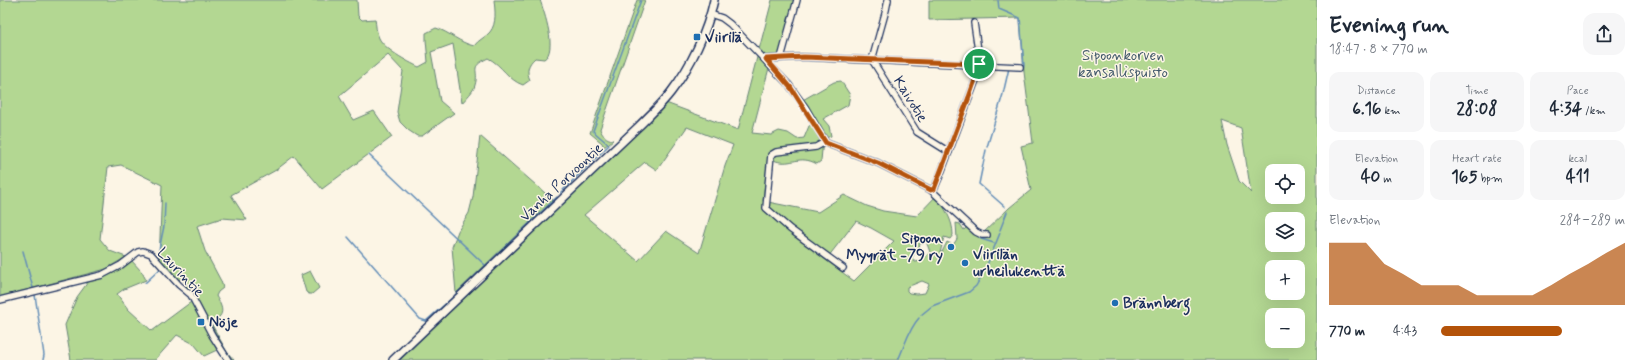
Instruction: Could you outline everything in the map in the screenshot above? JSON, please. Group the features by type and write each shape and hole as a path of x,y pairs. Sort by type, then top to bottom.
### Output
{"street":[{"name":"Vanha Porvoontie","path":"393,360 628,136 671,92 691,59 710,14 714,0"},
{"path":"781,58 797,0"},
{"path":"872,60 888,0"},
{"path":"710,14 722,18 730,24 766,59 791,88 825,142 878,163 931,190 976,232 982,235 987,235"},
{"path":"931,190 935,187 949,152 976,77 979,64 979,48 974,23"},
{"path":"766,59 804,57 1020,67"},
{"name":"Kaivotie","path":"872,60 916,132 949,152"},
{"path":"825,142 816,148 776,152 771,155 766,208 790,229 843,268"},
{"name":"Laurintie","path":"0,300 102,275 121,265 138,252 143,251 151,254 179,285 191,295 212,335 228,360"}],"green space":[{"path":"0,0 357,0 358,16 362,20 375,19 377,33 382,42 397,55 419,67 428,62 426,33 436,28 469,45 474,46 488,34 494,25 494,0 540,0 549,31 550,48 548,55 544,59 535,58 531,63 528,68 530,80 523,85 513,80 497,64 488,58 482,61 476,67 476,80 472,92 462,103 453,44 431,52 440,101 454,113 422,136 417,136 400,122 397,112 403,71 388,55 339,96 353,120 374,111 392,137 322,189 294,156 276,170 231,195 247,220 222,218 197,226 205,251 221,281 223,288 216,296 221,305 221,315 211,323 227,352 234,360 231,360 196,298 191,302 183,288 187,284 182,278 176,282 159,263 162,185 121,165 108,167 100,239 110,251 126,257 106,269 0,297"},
{"path":"637,0 645,0 600,129 608,139 613,140 604,147 602,143 590,133"},
{"name":"Sipoonkorven kansallispuisto","path":"772,0 797,0 781,58 765,59 770,64 752,133 771,135 779,131 788,133 797,139 804,138 809,126 814,123 801,101 834,82 841,81 850,95 848,105 823,119 829,126 831,136 823,139 821,161 817,164 805,160 787,162 775,161 768,155 763,201 818,212 844,195 867,206 883,211 917,216 937,195 948,214 953,229 953,235 950,239 944,237 940,253 947,242 953,245 957,239 956,223 960,224 964,230 966,228 962,222 982,234 1009,208 1031,190 1021,146 1033,143 1024,72 1020,18 929,20 929,0 1317,0 1317,360 400,360 666,103 738,130","holes":["1222,121 1241,128 1251,193 1239,181 1227,145","687,127 733,145 725,166 699,253 666,231 638,261 584,215 645,162 657,170","856,221 894,241 854,281 792,235 794,232 828,257","926,241 930,252 922,261 915,262 912,258 916,250 919,248 920,243 922,244","922,281 929,284 925,293 916,294 909,293 907,291 907,287"]},
{"path":"480,136 553,200 456,293 452,247 458,231 469,213 473,197"},
{"path":"131,260 142,272 146,280 124,289 117,294 128,309 152,331 191,302 217,350 204,356 194,344 177,335 155,360 71,360 65,325 77,297 88,282 111,274"},
{"path":"310,271 319,288 312,294 306,292 301,275"}],"waterway":[{"path":"560,193 609,145 593,131 641,0"},
{"path":"998,0 999,9 1020,18 1024,66 1021,66"},
{"path":"987,147 1009,68"},
{"path":"986,150 979,184 1005,207"},
{"path":"369,155 486,266"},
{"path":"455,295 557,197"},
{"path":"158,255 164,226 165,203"},
{"path":"1000,230 1007,212"},
{"path":"921,315 932,306 969,292 976,286 985,270 1000,233"},
{"path":"978,236 981,239 994,243"},
{"path":"348,237 420,319 426,321 452,298"},
{"path":"23,251 33,288"},
{"path":"145,283 160,269"},
{"path":"35,295 44,355 43,360"},
{"path":"898,360 909,333 919,318"}],"place":[{"name":"Viirilä","path":"697,37"},
{"name":"Sipoon Myyrät -79 ry","path":"951,247"},
{"name":"Viirilän urheilukenttä","path":"965,263"},
{"name":"Brännberg","path":"1115,303"},
{"name":"Nöje","path":"201,322"}],"route":[{"path":"804,57 979,64 976,77 939,178 935,187 931,190 878,163 826,143 789,84 777,73 766,59 804,57"}]}
